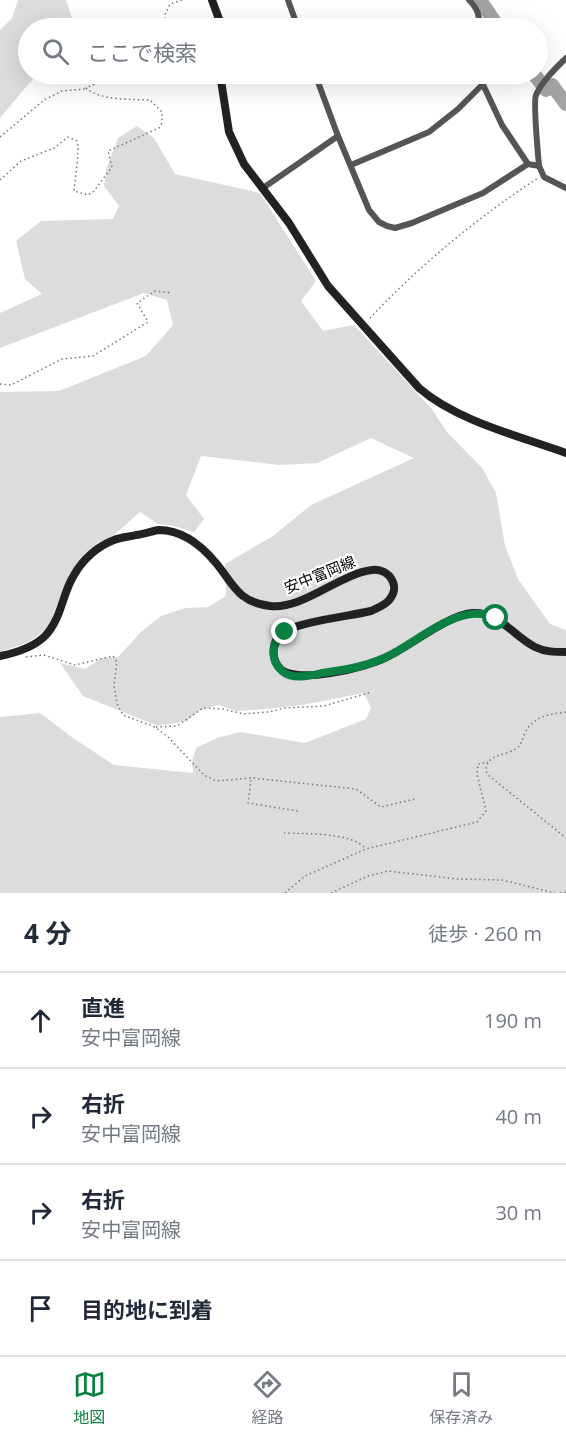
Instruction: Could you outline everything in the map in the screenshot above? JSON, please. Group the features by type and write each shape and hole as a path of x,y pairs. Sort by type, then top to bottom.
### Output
{"main road":[{"path":"212,0 219,18"},
{"path":"221,84 229,132 244,165 289,223 328,286 419,388 433,400 452,411 566,453"},
{"name":"安中富岡線","path":"0,656 31,646 44,637 53,626 73,575 100,546 116,539 159,530 188,537 215,562 246,601 266,605 291,603 361,572 373,570 390,575 395,587 394,593 386,603 378,608 297,627 281,634 273,654 280,670 288,674 306,676 386,658 456,618 470,613 480,613 496,618 534,647 566,652"}],"street":[{"path":"288,0 294,18"},
{"path":"469,0 477,9 478,18"},
{"path":"548,78 566,58"},
{"path":"319,84 369,210 379,222 395,228 483,193 528,164 539,166"},
{"path":"544,84 536,94 534,103 539,166 544,177 566,188"},
{"path":"351,165 429,132 458,109 482,85 502,125 528,164"},
{"path":"263,188 338,136"}],"path":[{"path":"165,18 170,4 182,0"},
{"path":"0,137 44,100 62,91 86,88 95,84"},
{"path":"0,180 21,160 54,148 68,137 77,141 79,149 74,191 88,195 94,191 112,167 108,151 159,128 162,123 162,112 150,100 104,96 92,93 86,88"},
{"path":"363,326 482,216 538,178 544,177"},
{"path":"0,384 10,385 62,359 93,356 148,322 137,303 155,291 172,293"},
{"path":"14,652 28,658 44,655 75,665 113,656 117,662 114,685 117,704 123,715 155,727 168,737 204,775 216,782 252,778 356,789 381,807 415,799"},
{"path":"155,727 177,726 203,708 223,709 244,714 285,708 324,706 372,692"},
{"path":"285,893 305,876 366,849 477,822 486,811 477,774 478,764 488,762 516,749 521,744 524,733 535,720 566,712"},
{"path":"488,762 485,767 487,774 566,838"},
{"path":"252,778 248,803 298,811"},
{"path":"284,832 345,838 361,843 366,849"},
{"path":"332,893 368,876 388,872 457,879 502,880 555,893"},
{"path":"560,893 566,892"}],"shaded area":[{"path":"18,0 66,0 72,18 18,18 18,84 29,84 0,118 0,30 12,18"},
{"path":"137,126 154,138 175,174 260,193 316,281 301,301 323,331 354,325 431,408 447,432 482,468 496,493 505,546 518,579 550,624 566,630 566,893 0,893 0,717 40,713 114,765 193,773 192,761 196,748 217,738 240,732 305,743 366,719 371,708 364,693 267,709 237,711 218,705 200,710 187,721 158,726 83,696 60,663 85,669 102,658 118,657 142,631 161,616 185,608 208,607 226,596 225,564 273,536 311,505 414,458 371,438 317,463 280,465 201,456 186,495 204,519 194,532 158,524 140,512 114,535 98,543 69,574 50,623 41,633 29,642 0,652 0,392 59,391 146,356 173,325 167,300 144,293 0,348 0,313 42,294 25,279 16,241 41,221 113,219 119,206 104,186 107,167 118,138"}],"waterway":[{"path":"480,0 492,18"},
{"path":"542,84 546,90 552,85 566,104"}],"route":[{"path":"285,632 276,642 274,659 280,670 295,676 306,676 354,668 386,658 456,618 470,613 480,613 496,618"}]}
